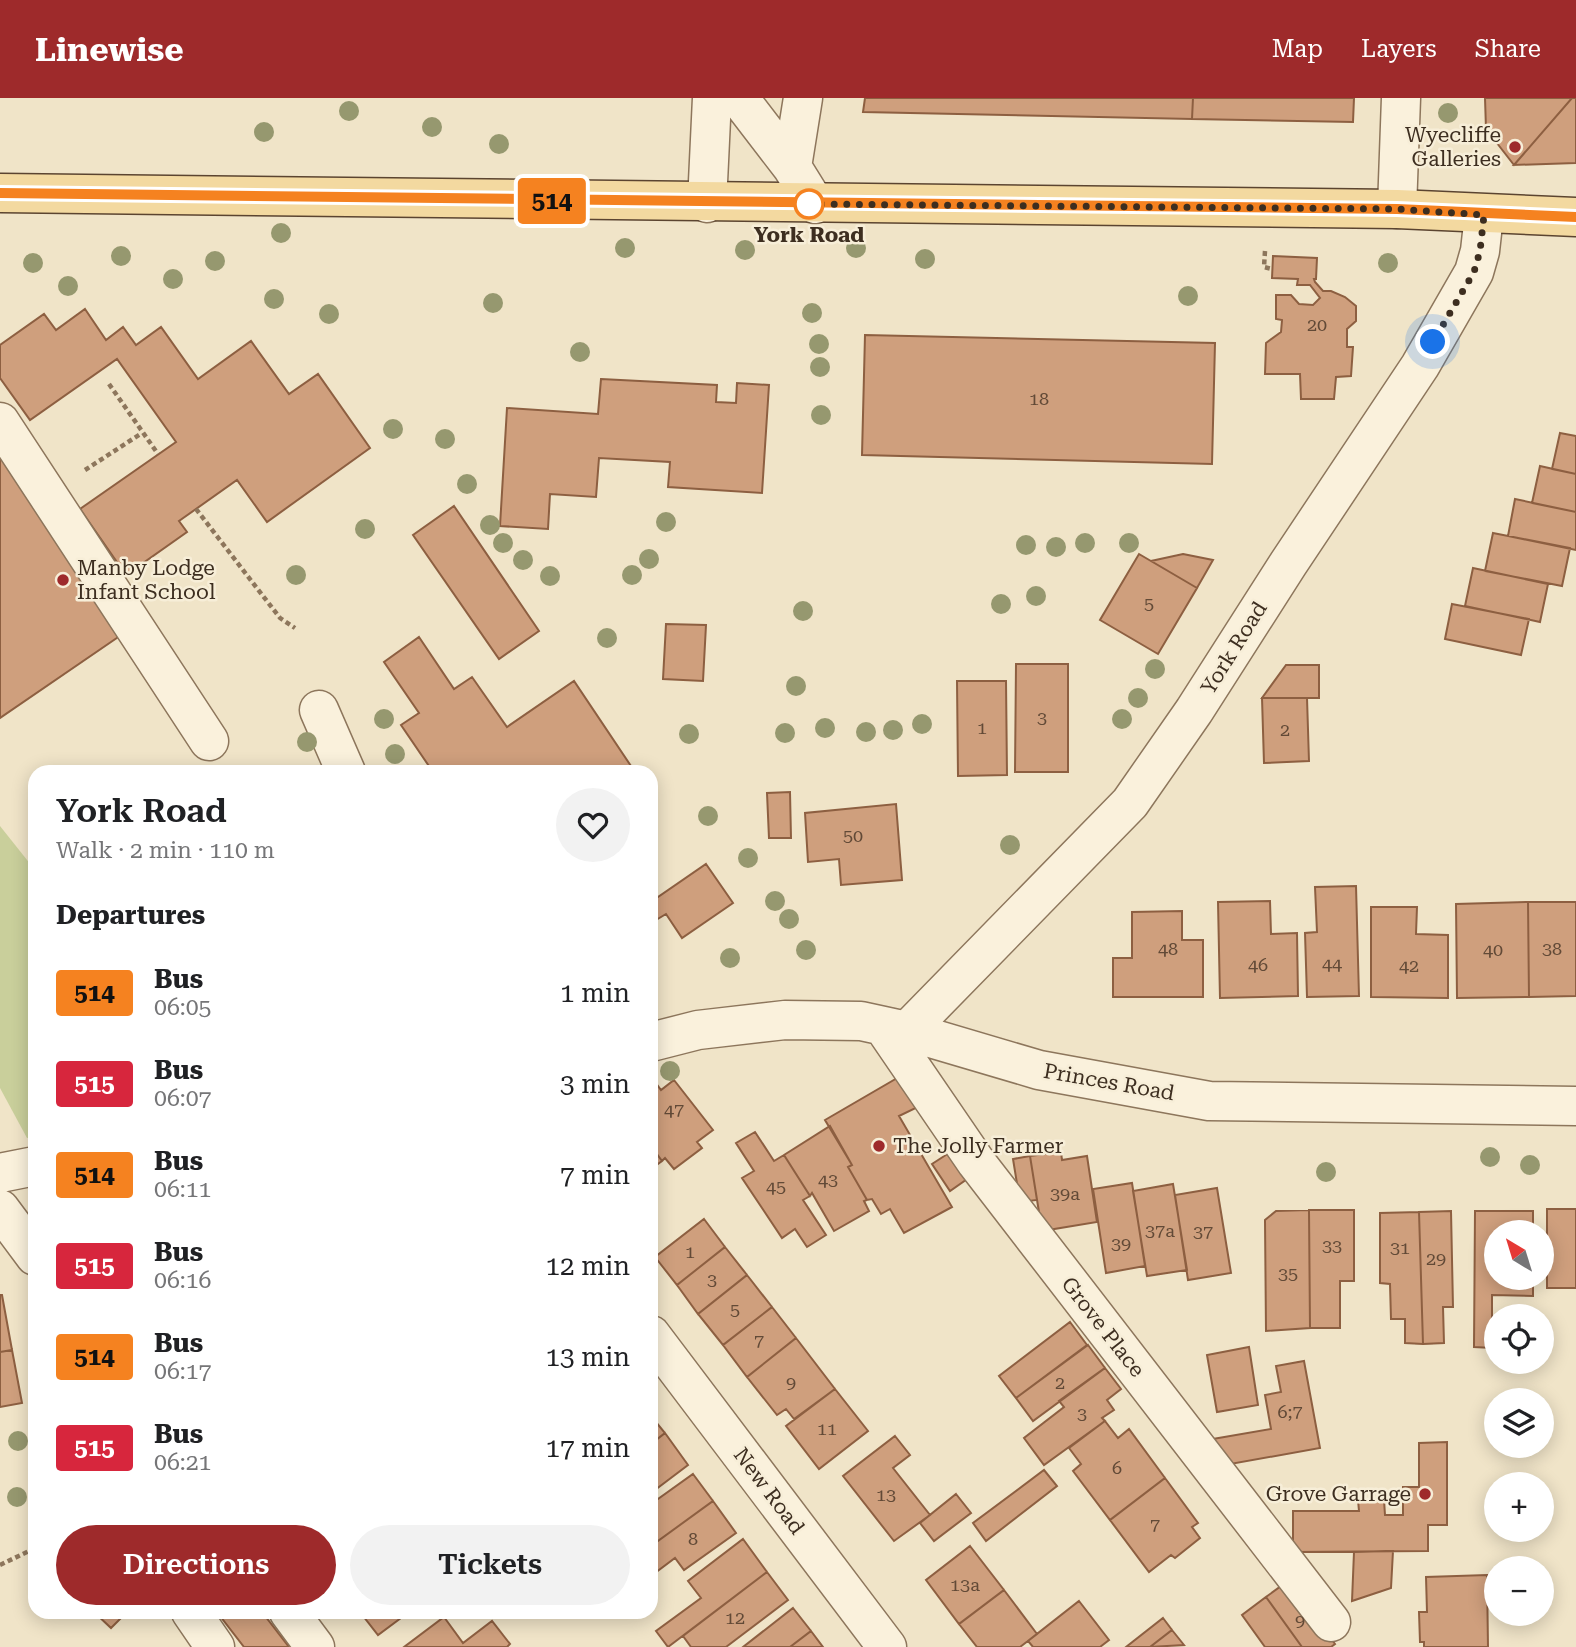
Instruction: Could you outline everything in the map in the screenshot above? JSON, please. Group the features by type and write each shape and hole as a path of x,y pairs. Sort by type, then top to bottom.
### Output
{"main road":[{"path":"0,193 1397,209 1484,215 1576,217"}],"street":[{"path":"706,203 712,98"},
{"path":"739,98 793,167 815,204"},
{"path":"793,167 803,98"},
{"path":"1397,209 1403,100"},
{"name":"York Road","path":"895,1029 1130,803 1194,711 1287,564 1420,366 1474,272 1480,251 1484,215"},
{"path":"0,422 209,741"},
{"path":"319,710 343,765"},
{"name":"Princes Road","path":"658,1040 698,1030 786,1020 862,1021 1039,1070 1209,1101 1576,1106"},
{"name":"Grove Place","path":"895,1029 976,1162 1331,1622"},
{"path":"0,1173 28,1167"},
{"path":"0,1209 28,1247"},
{"name":"New Road","path":"658,1344 887,1647"},
{"path":"195,1619 210,1645"},
{"path":"294,1619 315,1647"}],"path":[{"path":"109,384 158,454"},
{"path":"84,471 142,432"},
{"path":"196,509 280,618 295,628"},
{"path":"0,1565 28,1551"}],"green space":[{"path":"0,826 28,861 28,1138 0,1088"}],"building":[{"path":"865,98 1193,98 1192,119 863,112"},
{"path":"1193,98 1354,98 1353,122 1192,119"},
{"name":"Wyecliffe Galleries","path":"1485,98 1572,98 1514,165 1486,129"},
{"path":"1572,98 1576,98 1576,163 1514,165"},
{"path":"1273,256 1317,258 1315,282 1323,291 1331,291 1345,297 1356,306 1356,321 1347,329 1347,347 1353,347 1351,376 1336,377 1334,399 1301,399 1300,374 1265,374 1266,343 1281,332 1282,320 1276,319 1276,295 1291,295 1299,304 1313,305 1320,298 1310,285 1297,285 1298,279 1272,278"},
{"path":"85,309 106,340 123,327 136,345 161,327 198,379 251,341 289,394 318,374 370,448 267,522 237,480 179,521 187,532 126,575 80,509 176,442 117,359 30,420 0,378 0,345 44,314 56,330"},
{"path":"865,335 1215,343 1212,464 862,455"},
{"path":"601,379 717,385 716,402 736,403 737,383 769,385 762,493 668,487 670,462 599,458 596,497 550,494 548,529 500,526 507,408 598,414"},
{"path":"0,426 127,631 0,718"},
{"path":"1560,433 1576,436 1576,474 1552,469"},
{"path":"1540,466 1576,474 1576,512 1532,503"},
{"path":"1515,499 1576,512 1576,550 1508,536"},
{"path":"454,506 539,631 499,659 413,535"},
{"path":"1493,533 1570,548 1562,586 1485,571"},
{"path":"1139,554 1197,588 1158,654 1100,620"},
{"path":"1183,554 1213,560 1197,588 1151,561"},
{"path":"1473,568 1548,584 1540,622 1465,606"},
{"path":"1452,604 1529,619 1521,655 1445,639"},
{"path":"666,624 706,625 703,681 663,679"},
{"path":"419,637 454,689 472,677 507,727 574,681 630,765 428,765 401,725 419,713 384,662"},
{"path":"1016,664 1068,664 1068,772 1015,772"},
{"path":"1286,665 1319,665 1319,698 1262,698"},
{"path":"957,681 1006,681 1007,775 958,776"},
{"path":"1262,698 1307,698 1309,761 1264,763"},
{"path":"790,792 791,838 769,838 767,793"},
{"path":"896,804 902,880 841,885 839,859 808,862 805,813"},
{"path":"706,864 733,903 682,938 666,914 658,919 658,897"},
{"path":"1356,886 1359,996 1307,997 1305,933 1317,932 1315,887"},
{"path":"1270,901 1271,934 1297,933 1298,996 1220,998 1218,902"},
{"path":"1528,902 1576,902 1576,996 1529,997"},
{"path":"1528,902 1529,997 1457,998 1456,904"},
{"path":"1371,907 1417,907 1416,934 1448,935 1448,998 1371,997"},
{"path":"1182,911 1182,940 1203,940 1203,997 1113,997 1113,958 1132,958 1132,912"},
{"name":"The Jolly Farmer","path":"899,1077 922,1105 899,1116 952,1207 904,1233 890,1209 881,1214 872,1199 867,1200 848,1167 852,1165 825,1120"},
{"path":"674,1080 713,1130 697,1142 702,1148 674,1169 665,1158 662,1161 658,1156 658,1086 661,1090"},
{"path":"830,1126 852,1165 848,1167 867,1200 864,1201 869,1211 834,1231 812,1193 810,1196 784,1155"},
{"path":"755,1132 774,1161 784,1155 810,1196 803,1200 826,1235 807,1247 795,1229 782,1238 742,1178 754,1171 736,1143"},
{"path":"952,1151 970,1177 950,1191 932,1164"},
{"path":"1061,1152 1062,1160 1087,1156 1097,1222 1042,1231 1030,1156"},
{"path":"1030,1156 1037,1200 1020,1202 1013,1159"},
{"path":"1132,1183 1145,1266 1106,1273 1093,1189"},
{"path":"1173,1184 1187,1270 1147,1276 1133,1191"},
{"path":"1217,1188 1231,1273 1188,1280 1175,1195"},
{"path":"1547,1209 1576,1209 1576,1288 1554,1288 1554,1220 1547,1220"},
{"path":"1309,1210 1354,1210 1354,1281 1340,1281 1340,1328 1310,1328"},
{"path":"1309,1210 1310,1328 1266,1331 1265,1220 1276,1211"},
{"path":"1451,1211 1453,1307 1443,1307 1444,1343 1423,1344 1419,1212"},
{"path":"1475,1211 1533,1211 1533,1220 1484,1220 1484,1290 1533,1290 1533,1296 1492,1295 1492,1304 1484,1304 1484,1348 1474,1347"},
{"path":"1419,1212 1423,1344 1405,1343 1405,1319 1391,1319 1390,1284 1380,1283 1380,1213"},
{"path":"704,1219 725,1247 677,1285 658,1261 658,1255"},
{"path":"725,1247 747,1275 698,1314 677,1285"},
{"path":"747,1275 772,1307 723,1345 698,1314"},
{"path":"0,1295 12,1350 0,1352"},
{"path":"772,1307 796,1338 747,1377 723,1345"},
{"path":"1070,1322 1087,1345 1016,1398 999,1376"},
{"path":"796,1338 835,1389 794,1419 786,1409 777,1415 747,1377"},
{"path":"1088,1345 1105,1368 1033,1421 1016,1398"},
{"path":"1249,1347 1258,1405 1217,1412 1207,1355"},
{"path":"12,1350 22,1403 0,1407 0,1352"},
{"path":"1304,1361 1320,1448 1225,1465 1207,1440 1271,1429 1265,1395 1281,1392 1276,1366"},
{"path":"1105,1368 1121,1389 1107,1400 1114,1410 1102,1418 1105,1421 1044,1465 1024,1438 1064,1407 1059,1401"},
{"path":"835,1389 868,1431 819,1469 786,1426"},
{"path":"1105,1421 1118,1438 1129,1429 1165,1478 1110,1520 1073,1471 1081,1464 1069,1448"},
{"path":"658,1424 665,1433 658,1438"},
{"path":"665,1433 688,1465 658,1488 658,1438"},
{"path":"895,1436 910,1455 893,1468 930,1515 894,1541 843,1476"},
{"name":"Grove Garrage","path":"1447,1442 1447,1525 1428,1525 1428,1551 1293,1552 1293,1511 1359,1511 1358,1500 1384,1500 1385,1515 1403,1515 1403,1487 1419,1487 1419,1443"},
{"path":"1044,1470 1057,1486 986,1541 973,1523"},
{"path":"693,1474 713,1501 658,1541 658,1499"},
{"path":"1165,1478 1198,1523 1192,1527 1200,1538 1175,1558 1171,1555 1149,1572 1110,1520"},
{"path":"956,1494 971,1513 934,1541 920,1523"},
{"path":"713,1501 736,1533 684,1570 675,1558 658,1571 658,1541"},
{"path":"743,1539 767,1572 668,1647 656,1631 701,1598 688,1581"},
{"path":"970,1546 1004,1590 959,1624 926,1580"},
{"path":"1393,1551 1391,1588 1352,1601 1354,1552"},
{"path":"767,1572 788,1600 726,1647 691,1647 683,1636"},
{"path":"1484,1575 1484,1626 1488,1626 1488,1647 1424,1647 1424,1642 1420,1642 1419,1612 1427,1612 1426,1577"},
{"path":"1288,1581 1335,1644 1331,1647 1302,1647 1266,1597"},
{"path":"1004,1590 1037,1634 1020,1647 977,1647 959,1624"},
{"path":"1266,1597 1302,1647 1265,1647 1242,1615"},
{"path":"1079,1601 1109,1640 1100,1647 1033,1647 1028,1641"},
{"path":"793,1608 811,1631 790,1647 743,1647"},
{"path":"1163,1618 1172,1630 1150,1647 1126,1647"},
{"path":"101,1619 120,1619 111,1628"},
{"path":"222,1619 267,1619 289,1647 244,1647"},
{"path":"365,1619 400,1619 378,1635"},
{"path":"441,1619 445,1619 463,1643 492,1621 510,1644 507,1647 404,1647"},
{"path":"1172,1630 1184,1645 1150,1647"},
{"path":"811,1631 823,1647 790,1647"}],"bus line":[{"name":"514","path":"0,193 1397,209 1484,215 1576,217"}],"place":[{"name":"Wyecliffe Galleries","path":"1515,147"},
{"name":"York Road","path":"809,204"},
{"name":"Manby Lodge Infant School","path":"63,580"},
{"name":"The Jolly Farmer","path":"879,1146"},
{"name":"Grove Garrage","path":"1425,1494"}],"route":[{"path":"809,204 1397,209 1484,215 1480,251 1474,272 1433,342"}]}
